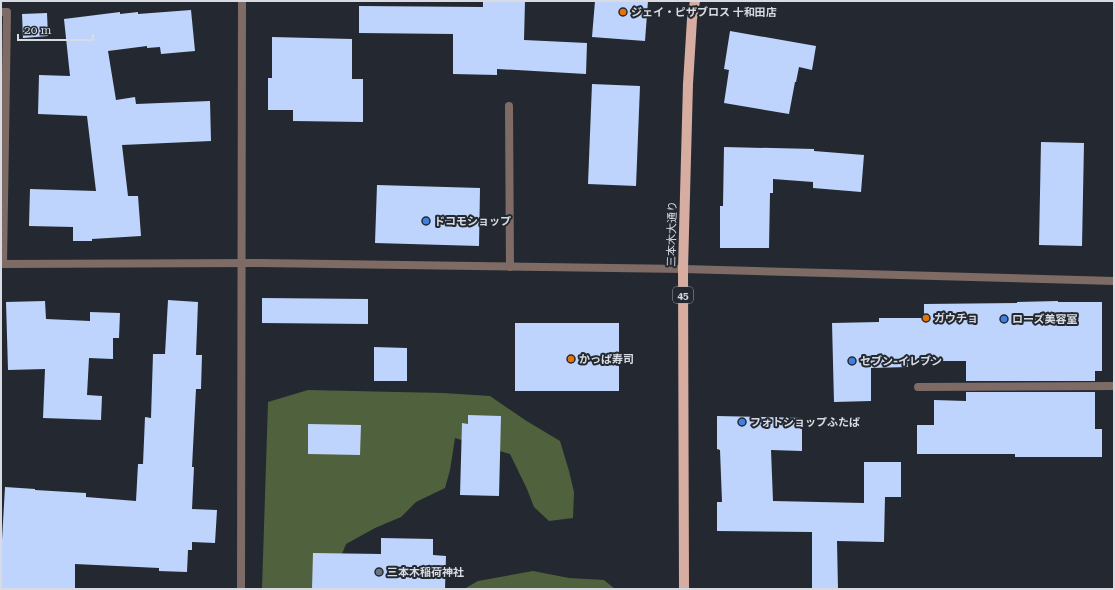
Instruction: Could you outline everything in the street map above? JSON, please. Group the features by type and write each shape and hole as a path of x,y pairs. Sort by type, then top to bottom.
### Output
{"main road":[{"name":"三本木大通り","path":"684,589 683,269 688,84 692,19 695,1"}],"street":[{"path":"241,589 242,1"},
{"path":"1,12 7,12 2,264 241,263 683,269 1114,281"},
{"path":"509,106 510,267"},
{"path":"918,387 1114,386"}],"green space":[{"path":"308,390 443,393 490,396 525,420 560,441 574,492 573,518 549,521 534,507 510,454 455,438 450,470 445,488 416,502 401,517 375,528 346,544 328,589 262,589 268,402"},
{"path":"533,571 569,578 604,580 615,589 464,589 478,581"}],"building":[{"path":"483,1 525,1 524,40 587,43 586,74 497,69 497,75 453,74 453,34 359,33 359,6 483,7"},
{"path":"595,1 648,1 645,41 592,37"},
{"path":"191,10 195,51 161,54 160,47 147,48 147,46 108,51 116,100 135,97 136,104 210,101 211,141 122,145 128,196 138,196 141,236 92,239 92,241 73,241 73,227 29,226 30,189 96,191 87,116 38,114 39,75 70,76 64,19 120,12 120,14 138,12 138,14"},
{"path":"47,13 48,36 23,38 22,14"},
{"path":"730,31 816,46 812,70 799,67 789,114 724,103 729,70 724,69"},
{"path":"272,37 352,39 352,79 363,79 363,122 293,121 293,110 268,110 268,78 272,78"},
{"path":"592,84 640,86 636,186 588,184"},
{"path":"1041,142 1084,143 1082,246 1039,245"},
{"path":"724,147 814,149 814,151 864,155 861,192 813,188 813,182 773,179 773,193 770,193 769,248 720,248 720,206 723,206"},
{"path":"377,185 480,188 479,246 375,243"},
{"path":"262,298 368,299 368,324 262,323"},
{"path":"168,300 198,302 196,355 202,355 201,389 196,389 192,467 194,467 192,509 217,510 215,543 192,542 192,550 188,550 187,572 159,571 159,568 75,564 75,589 1,589 1,558 5,487 86,493 86,497 136,501 138,464 143,464 145,417 151,418 153,354 165,354"},
{"path":"45,301 46,319 90,321 90,312 120,313 119,338 113,338 113,359 89,358 87,395 102,396 101,420 43,418 45,369 8,370 6,302"},
{"path":"1058,301 1102,302 1102,371 1095,371 1095,381 966,381 966,361 907,361 908,367 871,368 871,401 834,402 832,323 879,322 879,318 924,318 924,304"},
{"path":"515,323 619,323 619,391 515,391"},
{"path":"374,347 407,348 407,381 374,381"},
{"path":"966,392 1095,392 1095,429 1102,429 1102,457 1015,457 1015,454 917,454 917,425 934,425 934,400 966,401"},
{"path":"468,415 501,416 499,496 460,495 462,423 468,424"},
{"path":"717,416 802,418 802,451 771,450 773,501 864,503 864,462 901,462 901,497 885,497 884,542 837,541 838,589 812,589 812,532 717,531 717,502 722,502 720,450 717,449"},
{"path":"308,424 361,425 360,455 308,454"},
{"name":"三本木稲荷神社","path":"381,538 433,539 433,555 446,556 445,589 312,589 313,553 381,554"}],"place":[{"name":"ジェイ・ピザブロス 十和田店","path":"623,12"},
{"name":"ドコモショップ","path":"426,221"},
{"name":"ガウチョ","path":"926,318"},
{"name":"ローズ美容室","path":"1004,319"},
{"name":"かっぱ寿司","path":"571,359"},
{"name":"セブン-イレブン","path":"852,361"},
{"name":"フォトショップふたば","path":"742,422"},
{"name":"三本木稲荷神社","path":"379,572"}]}
